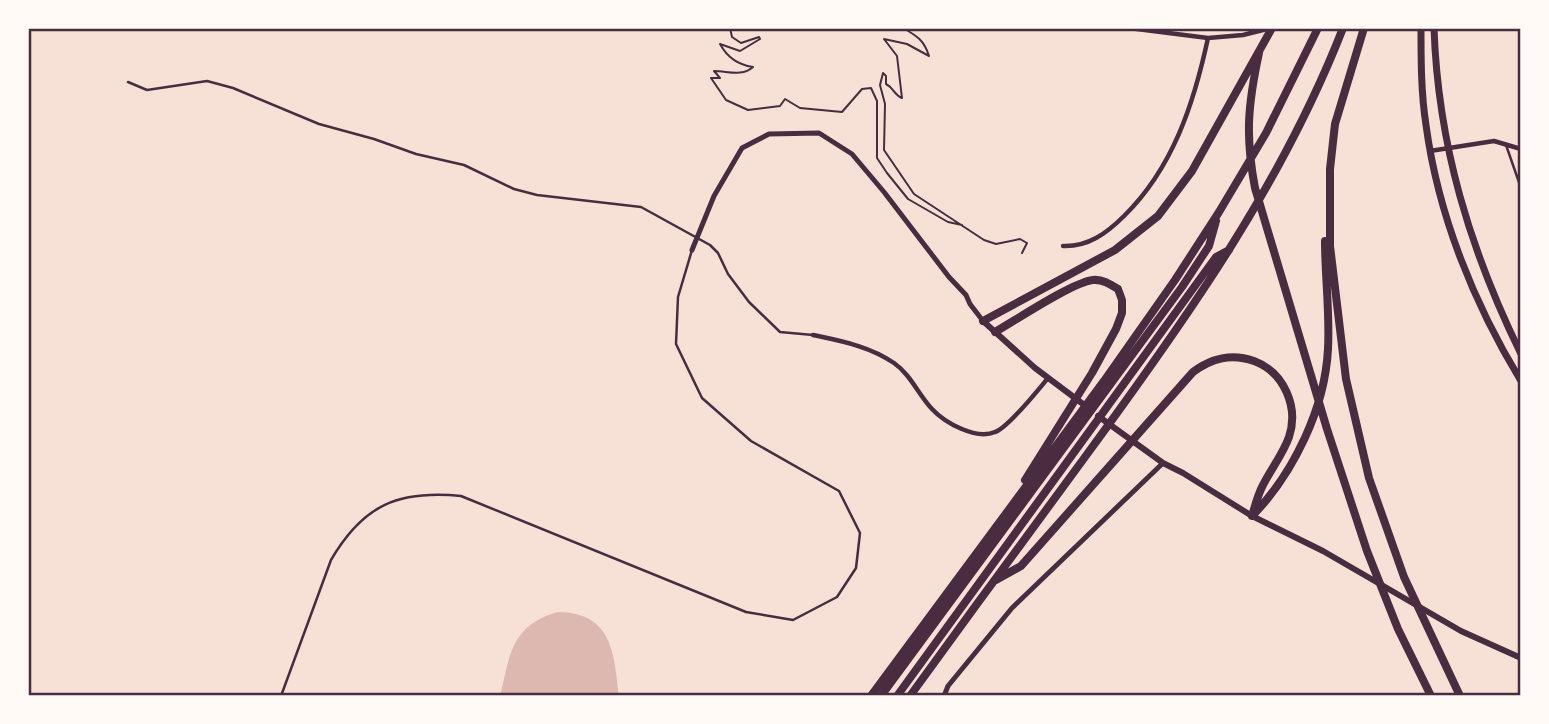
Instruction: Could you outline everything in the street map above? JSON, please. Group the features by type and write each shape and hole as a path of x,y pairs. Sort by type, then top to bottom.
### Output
{"highway":[{"path":"984,321 1115,250 1158,216 1192,172 1272,28"},
{"path":"871,696 1060,439 1107,383 1219,212 1266,132 1318,28"},
{"path":"910,696 1128,400 1232,248 1295,136 1343,28"},
{"path":"1252,516 1275,492 1302,442 1313,418 1323,382 1328,351 1325,214 1335,124 1364,28"},
{"path":"1259,53 1249,105 1248,152 1255,188 1327,429 1367,551 1398,629 1431,696"},
{"path":"1330,169 1330,246 1346,379 1369,478 1404,578 1460,696"},
{"path":"897,696 1216,257 1232,248"},
{"path":"881,696 1060,439 1116,329 1122,313 1122,300 1118,289 1109,283 1091,280 995,332"},
{"path":"993,582 1021,565 1194,372 1209,361 1221,358 1252,360 1266,366 1276,375 1291,403 1289,438 1261,488 1252,516"}],"main road":[{"path":"1421,28 1423,97 1430,150 1451,232 1487,320 1517,367 1521,382"},
{"path":"1434,28 1438,89 1446,147 1485,277 1521,354"},
{"path":"1470,281 1485,277"},
{"path":"984,321 1048,378 1163,463 1252,516 1323,551 1461,631 1521,658"}],"street":[{"path":"1129,28 1208,38 1243,35 1272,28"},
{"path":"1063,246 1084,244 1098,238 1138,203 1154,182 1180,132 1194,94 1208,38"},
{"path":"692,250 714,196 742,148 769,134 819,133 852,154 984,321"},
{"path":"1430,150 1480,141 1505,143 1521,149"},
{"path":"813,335 853,343 895,363 908,374 933,410 962,429 978,434 995,433 1004,426 1048,378"},
{"path":"944,696 948,686 998,622 1163,463"}],"lane":[{"path":"128,82 147,90 207,81 233,88 319,124 416,154 464,165 513,189 537,195 641,207 698,237 718,253 728,274 749,302 780,332 813,335"},
{"path":"1505,143 1521,188"},
{"path":"281,696 331,560 343,540 356,523 378,508 401,498 431,493 461,496 746,612 793,620 837,597 856,568 860,533 839,491 751,441 702,398 676,344 678,297 692,250"}],"path":[{"path":"730,28 733,37 741,43 760,37 760,40 740,51 720,44 726,55 753,66 748,71 738,73 714,71 720,78 710,78 726,100 748,110 780,106 785,99 800,108 842,112 863,89 871,88 877,101 877,158 908,199 948,222 962,225"},
{"path":"815,28 840,28"},
{"path":"903,28 920,38 926,45 929,56 908,44 884,39 897,56 902,98 886,84 883,74 880,85 885,104 884,150 914,194 984,240 996,244 1020,239 1027,243 1022,253"}],"shaded area":[{"path":"558,612 590,619 600,627 612,650 619,696 500,696 510,655 522,633 542,618"}]}
